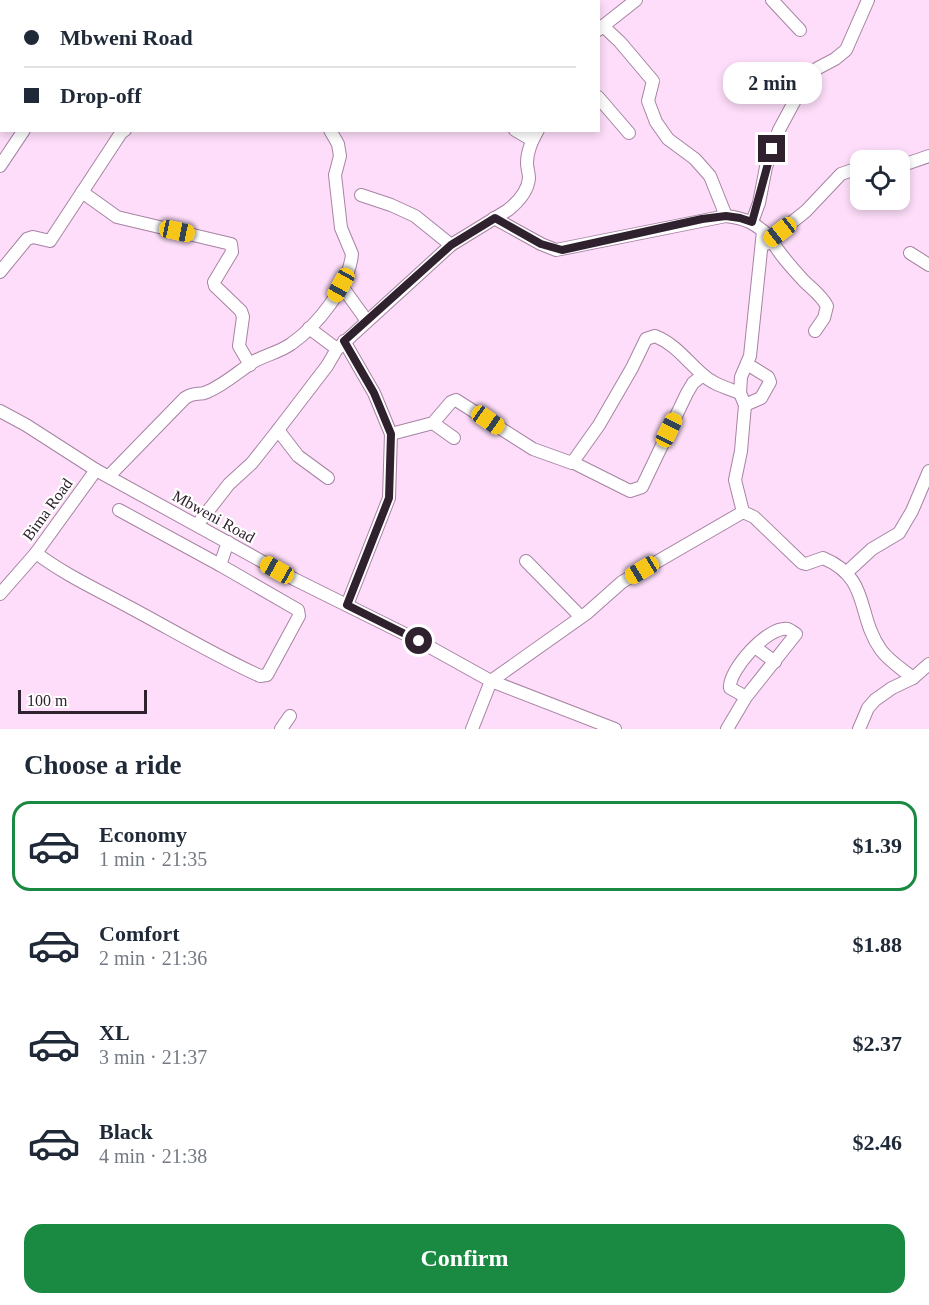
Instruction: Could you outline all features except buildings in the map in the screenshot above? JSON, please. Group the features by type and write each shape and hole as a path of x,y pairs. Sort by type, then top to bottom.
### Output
{"street":[{"path":"636,0 601,28 620,42 653,81 648,101 656,122 668,139 695,159 710,176 726,216"},
{"path":"772,0 800,30"},
{"path":"752,222 759,203 766,167 779,130 808,76 846,50 868,0"},
{"path":"600,98 629,133"},
{"path":"0,166 23,132"},
{"path":"0,272 27,239 33,237 50,241 124,132"},
{"path":"109,477 185,398 193,393 204,394 225,383 250,365 291,345 328,309 341,285 352,254 341,228 335,175 340,156 338,144 331,132"},
{"path":"197,525 229,484 252,463 327,366 340,345 451,245 508,210 524,193 529,178 527,162 535,135"},
{"path":"910,163 929,156"},
{"path":"743,512 735,480 741,451 741,378 750,356 761,249 767,235 806,211 841,174 850,171"},
{"path":"82,192 117,217 231,244 232,252 214,282 215,286 241,311 243,317 239,346 250,365"},
{"path":"361,195 415,216 451,245"},
{"path":"495,218 541,244 562,250 726,216 752,222 767,235 804,281 822,297 827,306 824,318 815,331"},
{"path":"910,253 929,265"},
{"path":"341,285 367,321"},
{"path":"309,328 340,345 374,393 391,434 389,498 347,605"},
{"path":"391,434 433,423 451,402 456,400 533,449 569,464 574,462 632,368 646,339 655,336 667,341 702,375 742,399 761,398 770,382 768,378 747,364"},
{"path":"574,462 630,491 642,487 687,393 702,375"},
{"name":"Mbweni Road","path":"0,411 96,470 491,681 615,729"},
{"path":"433,423 454,438"},
{"path":"278,430 298,456 328,478"},
{"name":"Bima Road","path":"0,594 36,553 96,470"},
{"path":"846,573 872,549 899,533 912,511 929,471"},
{"path":"36,553 60,571 220,657 260,676 267,675 299,616 298,610 119,510"},
{"path":"743,512 754,516 802,563 806,564 823,558 839,565 855,582 881,650 913,678"},
{"path":"472,729 491,681 581,617 622,582 743,512"},
{"path":"220,565 228,542"},
{"path":"526,561 581,617"},
{"path":"727,729 746,697 796,634 788,629 782,629 767,636 755,646 731,678 729,685 734,692 746,697"},
{"path":"755,646 775,662"},
{"path":"859,729 868,708 875,700 892,688 913,678 929,664"},
{"path":"281,729 290,716"}],"route":[{"path":"419,641 347,605 389,498 391,434 374,393 344,341 451,245 495,218 511,229 556,250 702,219 726,216 752,222 772,149"}]}
